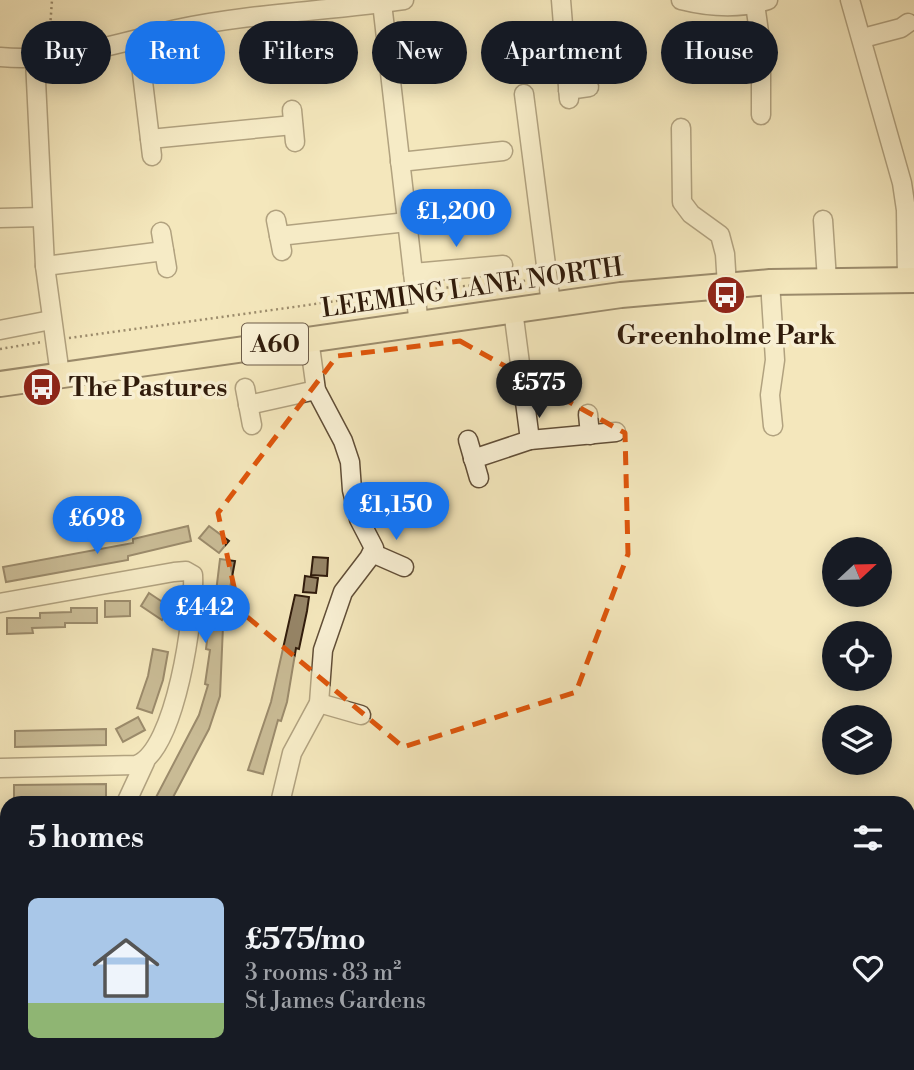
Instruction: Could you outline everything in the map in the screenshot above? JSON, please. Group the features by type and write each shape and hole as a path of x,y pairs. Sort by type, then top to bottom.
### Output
{"highway":[{"name":"LEEMING LANE NORTH","path":"0,384 551,304 770,282 911,280"}],"street":[{"path":"224,21 404,0"},
{"path":"562,0 568,94 589,87"},
{"path":"681,0 712,3 762,2 760,117"},
{"path":"850,0 863,38 902,183 911,280"},
{"path":"382,3 419,324"},
{"path":"863,38 901,29 908,23"},
{"path":"0,57 21,59"},
{"path":"41,84 45,266 60,375"},
{"path":"143,84 151,148 293,126"},
{"path":"524,94 551,304"},
{"path":"400,162 495,152 484,134"},
{"path":"676,140 682,202 691,214 720,235 727,286"},
{"path":"0,218 42,217"},
{"path":"823,220 827,280"},
{"path":"279,236 407,222"},
{"path":"45,266 166,259 161,232"},
{"path":"414,281 503,265"},
{"path":"770,282 775,359 770,395 773,426"},
{"path":"513,310 530,440"},
{"path":"0,330 51,320"},
{"path":"282,796 292,753 319,703 323,650 343,592 374,548 357,509 350,462 343,441 316,390 309,340"},
{"path":"252,425 247,396 316,390"},
{"path":"588,414 590,435"},
{"path":"474,459 530,440 616,432"},
{"path":"468,440 479,478"},
{"path":"372,552 404,567"},
{"path":"0,603 174,572 186,571 193,575 179,689 153,754 145,762 130,796"},
{"path":"319,703 361,715"},
{"path":"0,768 145,762"}],"path":[{"path":"48,21 52,0"},
{"path":"0,349 414,281 548,279"}],"highlighted area":[{"path":"460,341 625,433 628,554 576,692 403,747 239,610 218,513 337,356"}],"building":[{"path":"188,526 191,541 128,556 128,560 6,582 3,567 133,543 133,539"},
{"path":"209,526 229,541 219,553 199,538"},
{"path":"313,557 328,558 327,576 311,575"},
{"path":"220,559 235,561 223,626 220,696 209,729 174,796 157,796 199,715 208,685 205,684 210,650 206,649 213,592 216,592"},
{"path":"305,576 318,578 316,593 303,592"},
{"path":"149,593 170,607 162,620 141,606"},
{"path":"295,595 309,597 307,611 299,649 296,648 287,702 281,721 278,720 263,774 248,770 271,702"},
{"path":"105,601 130,601 130,616 105,617"},
{"path":"71,608 97,608 97,623 65,623 65,627 32,628 33,633 7,634 7,618 40,618 40,613 71,612"},
{"path":"153,649 168,652 163,680 152,713 137,708 148,676"},
{"path":"138,717 145,730 123,742 116,729"},
{"path":"106,729 106,745 15,747 15,731"},
{"path":"106,784 106,796 14,796 14,785"}],"place":[{"name":"Greenholme Park","path":"726,295"},
{"name":"The Pastures","path":"42,387"}]}
